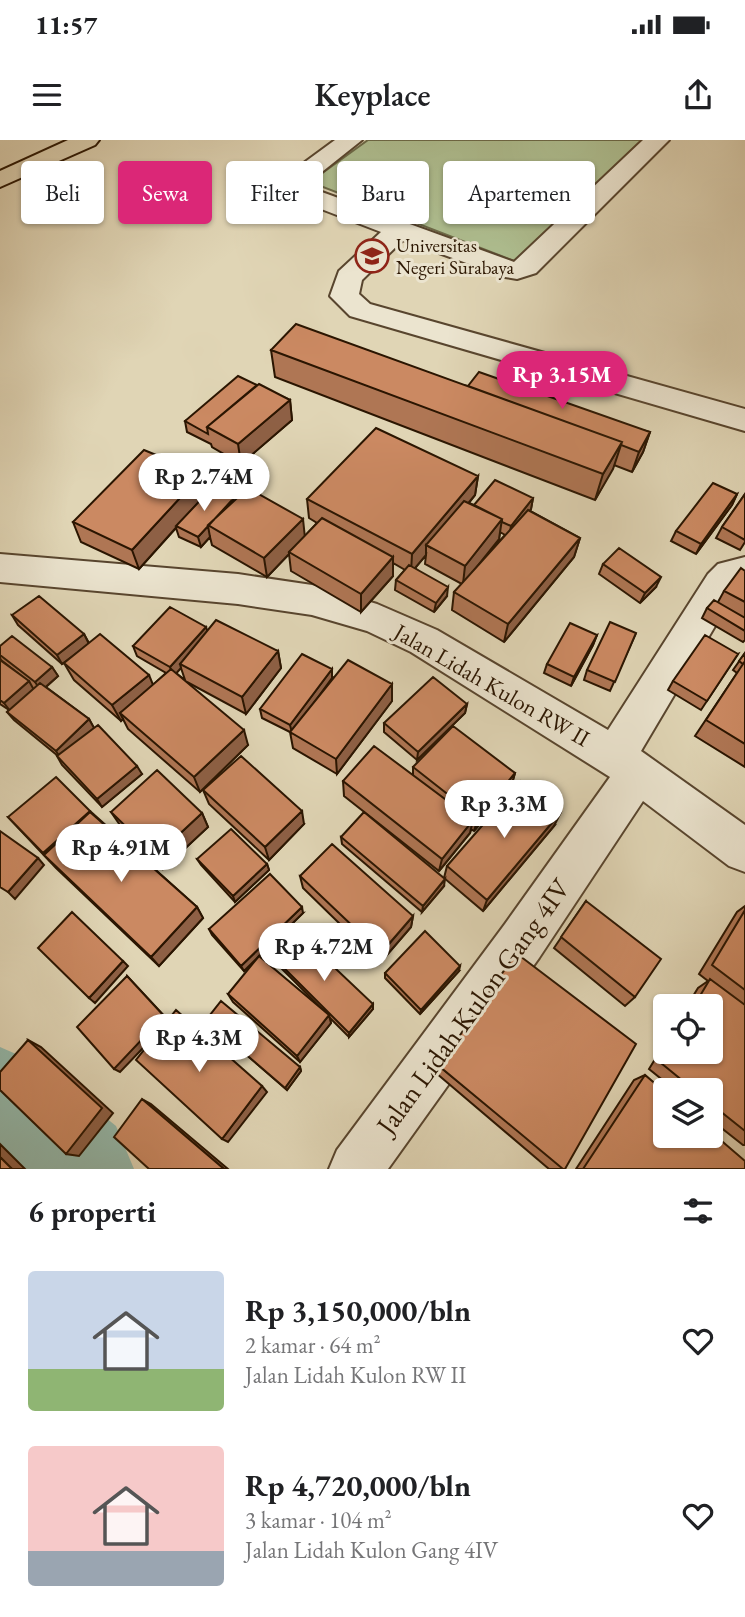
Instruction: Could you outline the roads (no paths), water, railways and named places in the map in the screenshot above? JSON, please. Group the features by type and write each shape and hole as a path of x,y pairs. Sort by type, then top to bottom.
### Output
{"main road":[{"path":"0,180 87,140"}],"street":[{"path":"350,140 292,186 299,192 505,269 517,271 526,267 657,140"},
{"path":"398,229 349,277 344,296 360,310 745,420"},
{"name":"Jalan Lidah Kulon RW II","path":"0,568 238,589 312,600 377,619 424,641 626,764 745,851"},
{"name":"Jalan Lidah Kulon Gang 4IV","path":"356,1169 522,940 626,764 721,584 731,574 745,571"}],"waterway":[{"path":"0,1106 73,1169"}],"place":[{"name":"Universitas Negeri Surabaya","path":"372,256"}]}
